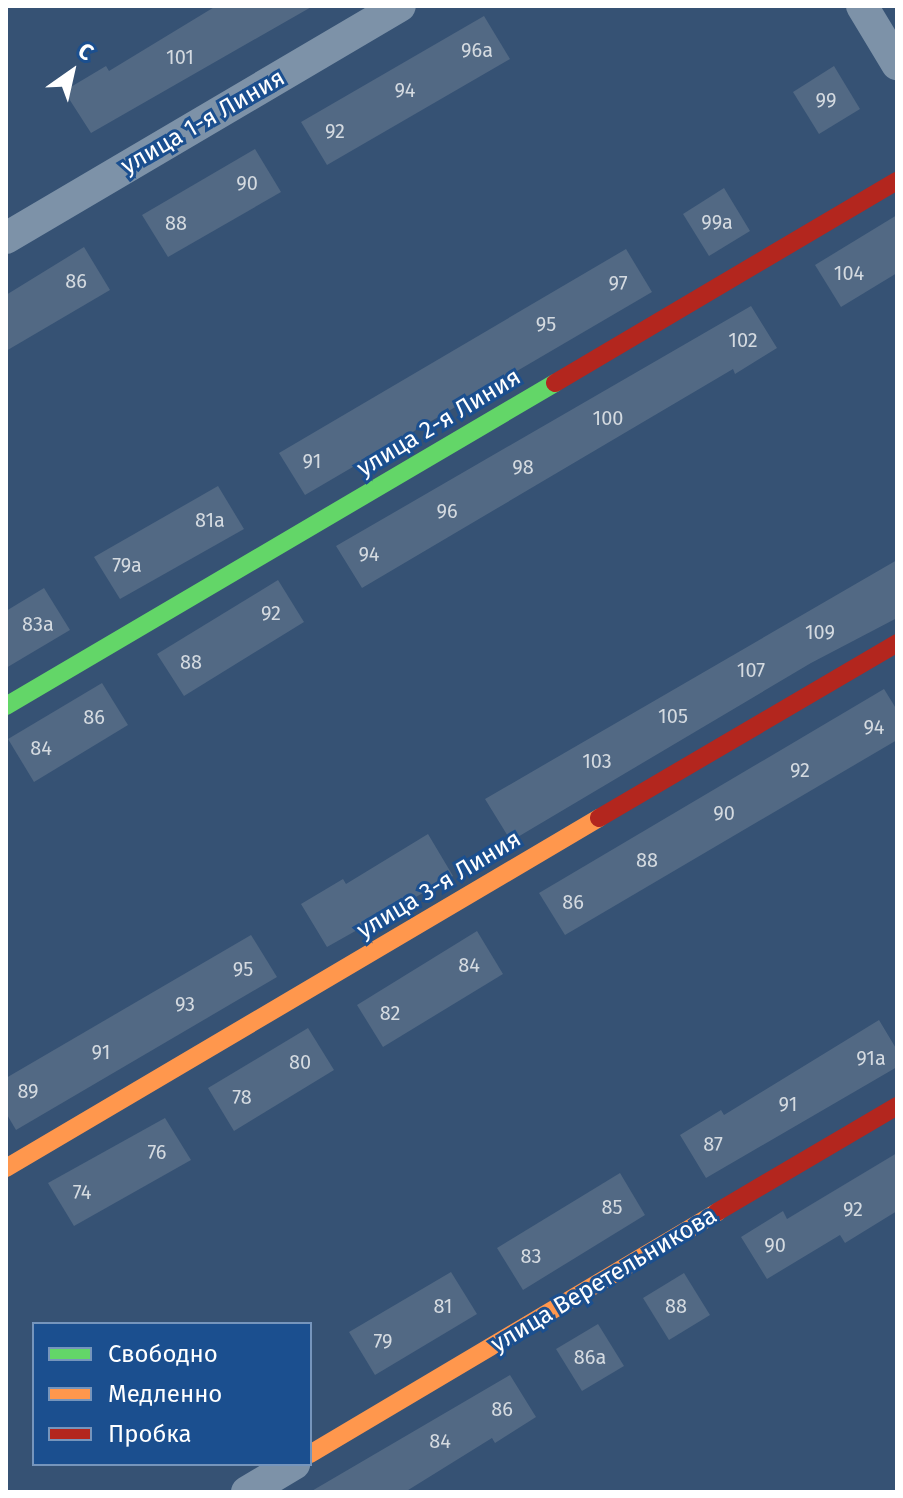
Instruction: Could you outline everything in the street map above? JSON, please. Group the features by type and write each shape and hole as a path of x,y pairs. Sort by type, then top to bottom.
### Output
{"street":[{"name":"улица 1-я Линия","path":"6,238 400,6"},
{"path":"862,6 897,64"},
{"name":"улица 2-я Линия","path":"6,706 897,181"},
{"name":"улица 3-я Линия","path":"6,1168 897,643"},
{"name":"улица Веретельникова","path":"312,1453 897,1106"},
{"path":"247,1492 291,1466"}],"building":[{"path":"216,6 313,6 91,133 64,91 106,66 109,71"},
{"path":"484,16 510,59 327,165 301,122"},
{"path":"834,66 860,109 819,134 793,92"},
{"path":"255,149 281,192 168,257 142,215"},
{"path":"724,188 750,231 709,256 683,214"},
{"path":"897,215 897,273 841,307 815,265"},
{"path":"84,247 110,290 6,351 6,295"},
{"path":"626,249 652,292 305,495 279,453"},
{"path":"751,306 777,348 735,374 733,369 362,588 336,546"},
{"path":"218,486 244,529 120,599 94,557"},
{"path":"897,560 897,618 811,663 511,841 485,799"},
{"path":"278,580 304,622 184,696 157,654"},
{"path":"44,588 70,630 6,668 6,611"},
{"path":"102,683 128,725 34,782 8,739"},
{"path":"884,689 897,710 897,740 565,935 539,893"},
{"path":"428,834 453,876 327,947 301,904 343,879 346,884"},
{"path":"477,931 503,974 383,1047 357,1005"},
{"path":"251,935 277,977 16,1130 6,1113 6,1078"},
{"path":"879,1020 897,1050 897,1067 706,1178 680,1135 721,1110 724,1115"},
{"path":"308,1028 334,1070 234,1131 208,1088"},
{"path":"165,1118 191,1160 74,1226 48,1183"},
{"path":"897,1153 897,1211 845,1243 840,1235 767,1279 741,1237 783,1211 787,1219"},
{"path":"620,1173 645,1215 523,1290 497,1248"},
{"path":"451,1272 477,1314 375,1375 349,1332"},
{"path":"684,1273 710,1315 669,1340 643,1298"},
{"path":"598,1324 624,1366 582,1391 556,1349"},
{"path":"510,1375 536,1417 495,1443 492,1438 405,1492 310,1492"}],"traffic: fast":[{"path":"6,706 555,383"}],"traffic: slow":[{"path":"6,1168 599,818"},
{"path":"312,1453 717,1212"}],"traffic: jam":[{"path":"555,383 897,181"},
{"path":"599,818 897,643"},
{"path":"717,1212 897,1106"}]}
